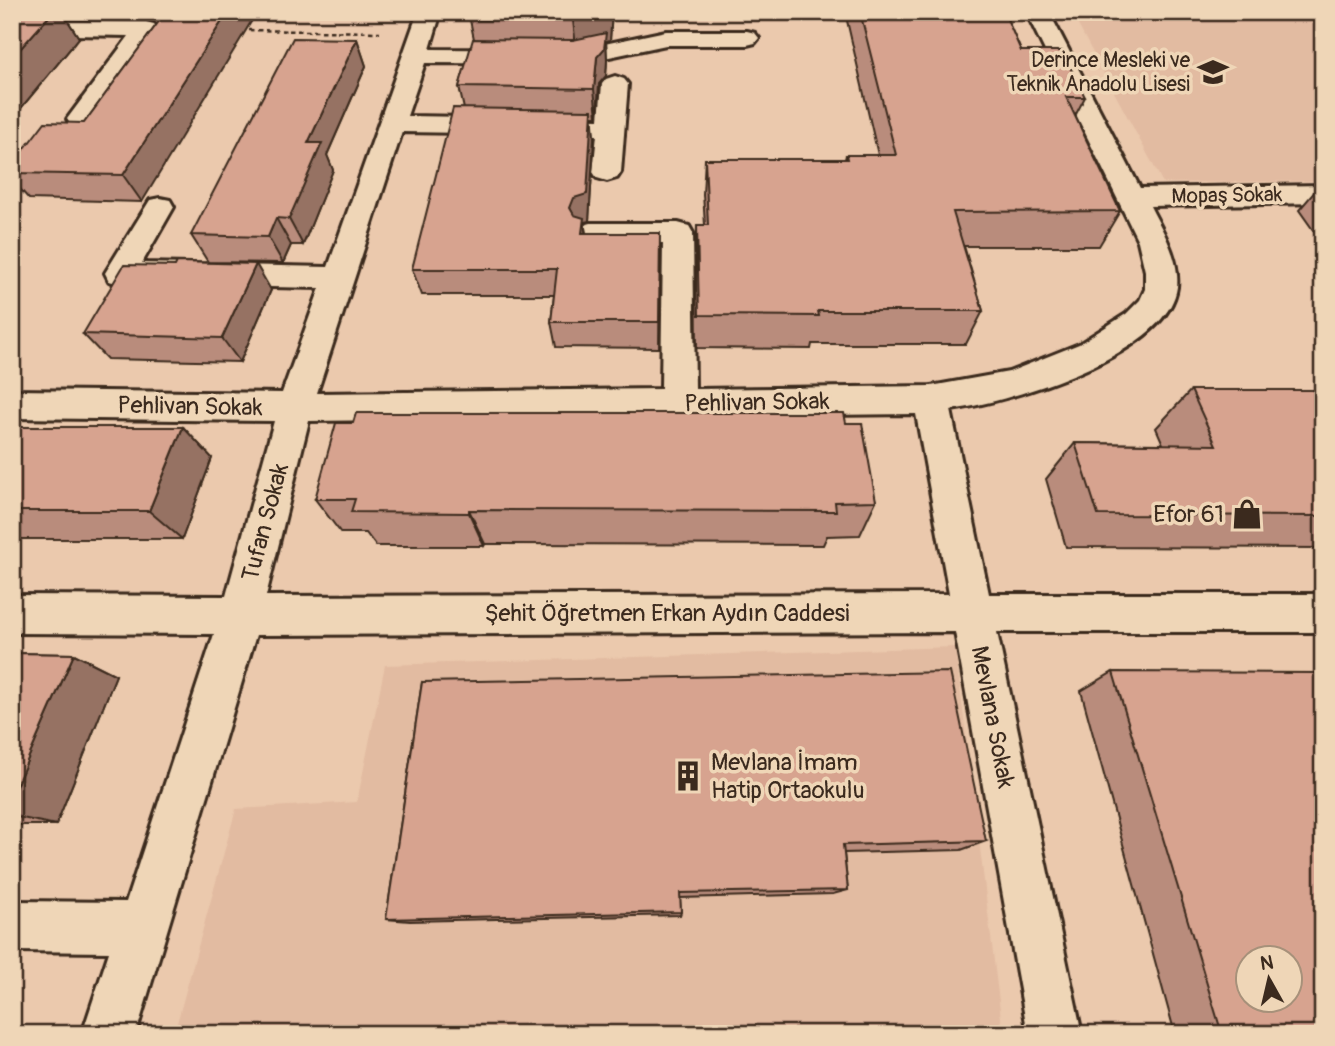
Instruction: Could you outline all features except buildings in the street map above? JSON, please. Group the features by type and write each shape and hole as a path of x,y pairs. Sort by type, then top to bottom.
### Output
{"street":[{"name":"Pehlivan Sokak","path":"12,404 295,407 931,400 993,390 1061,368 1125,332 1150,311 1161,290 1160,267 1153,241 1037,12"},
{"path":"12,27 146,29 80,119"},
{"path":"422,33 576,57 666,38 747,38"},
{"name":"Tufan Sokak","path":"109,1034 241,616 295,407 422,33"},
{"path":"607,172 615,84"},
{"path":"391,124 611,127"},
{"name":"Mopaş Sokak","path":"1131,197 1323,194"},
{"path":"160,207 120,273 339,278"},
{"path":"591,233 678,233 678,402"},
{"name":"Mevlana Sokak","path":"931,400 1055,1034"},
{"name":"Şehit Öğretmen Erkan Aydın Caddesi","path":"12,614 241,616 973,611 1323,613"},
{"path":"12,926 142,927"}],"path":[{"path":"245,30 250,21"},
{"path":"233,30 422,33"}],"shaded area":[{"name":"Derince Mesleki ve Teknik Anadolu Lisesi","path":"1071,12 1323,12 1323,181 1163,183"},
{"path":"955,647 1003,1034 174,1034 236,809 357,802 385,665"}],"place":[{"name":"Derince Mesleki ve Teknik Anadolu Lisesi","path":"1213,72"},
{"name":"Efor 61","path":"1247,514"},
{"name":"Mevlana İmam Hatip Ortaokulu","path":"688,776"}]}
